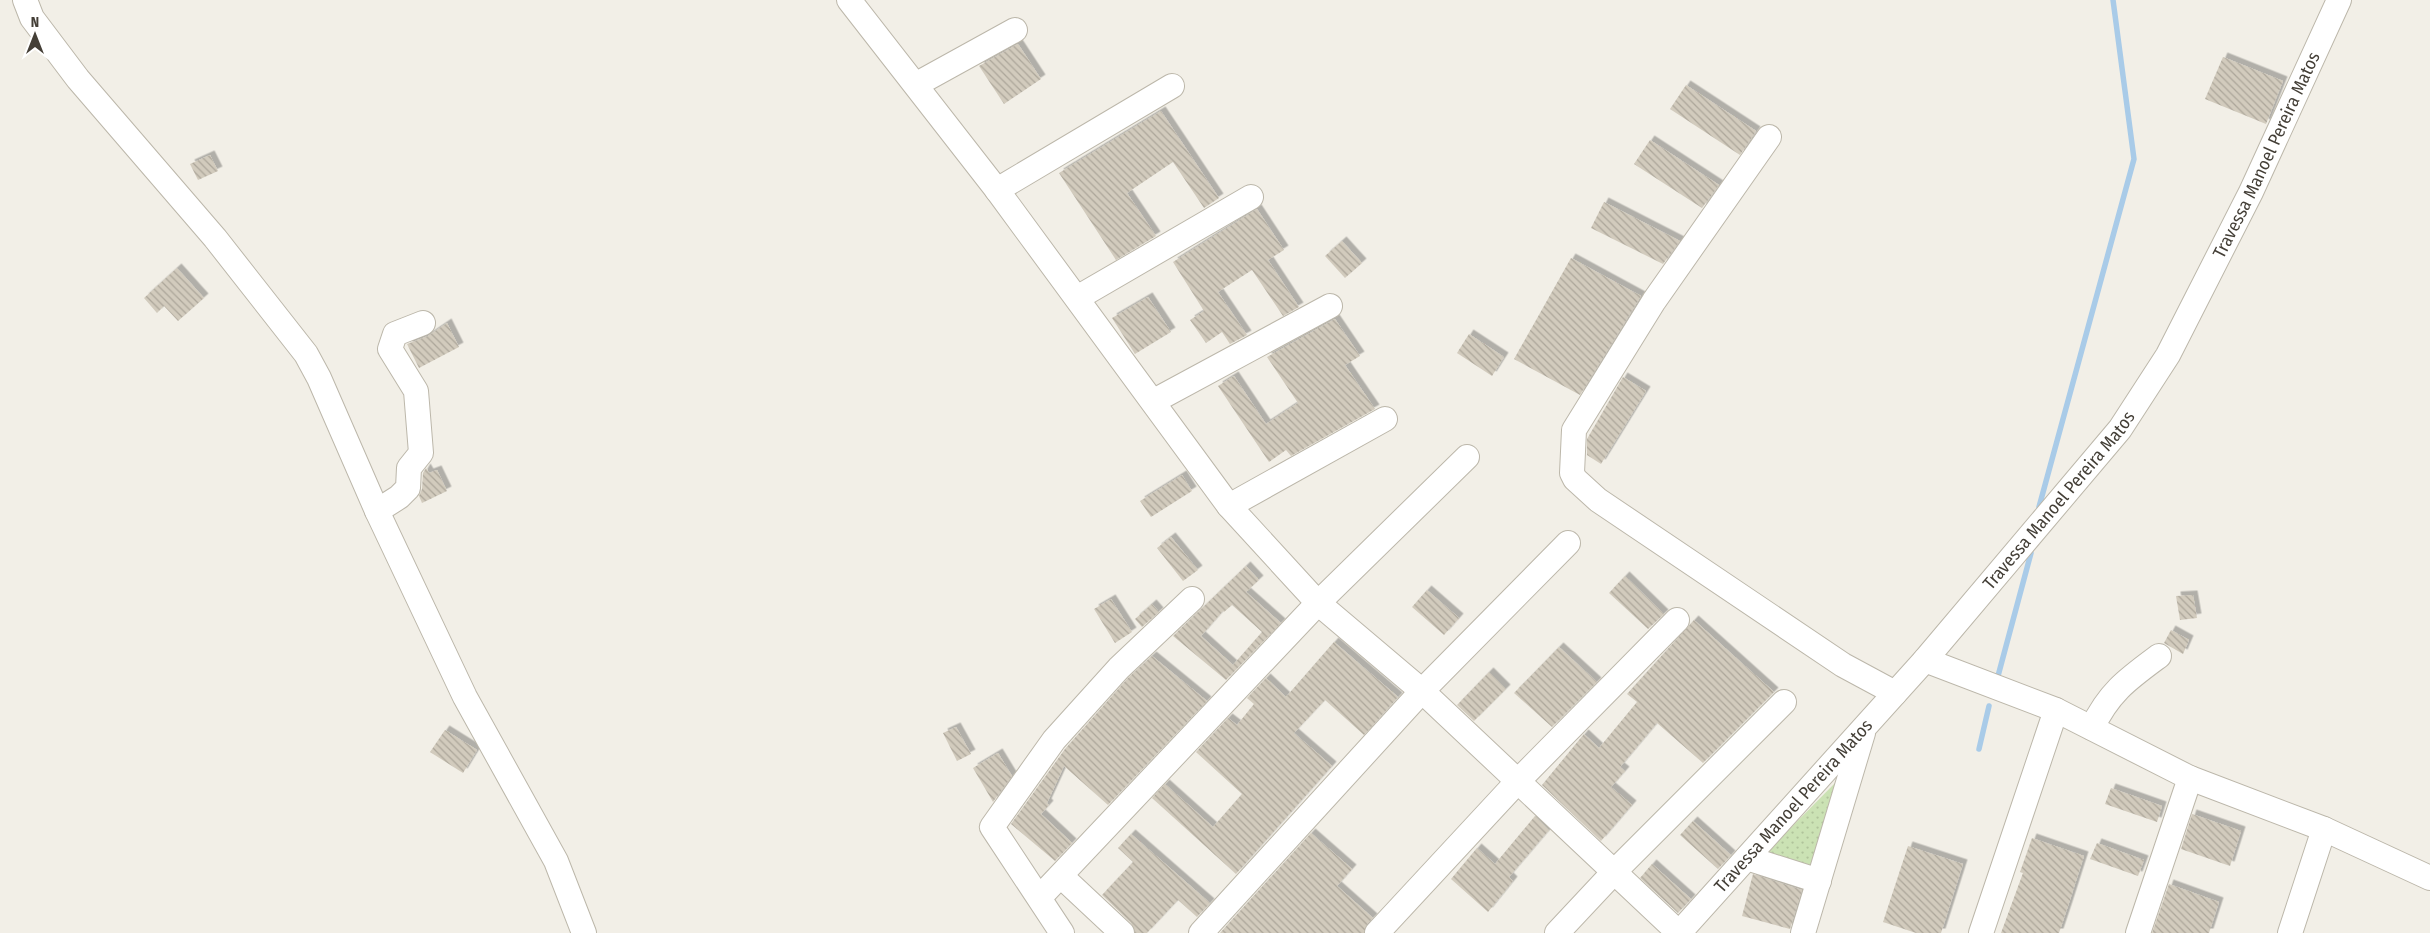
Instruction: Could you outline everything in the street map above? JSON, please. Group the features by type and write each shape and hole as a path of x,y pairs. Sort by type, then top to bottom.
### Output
{"street":[{"path":"25,0 32,18 78,79 215,238 306,354 377,511 465,697 556,861 584,933"},
{"path":"849,0 917,84 997,190 1154,401 1229,506 1318,603 1422,691 1679,933"},
{"name":"Travessa Manoel Pereira Matos","path":"1679,933 1925,660 2120,429 2168,355 2251,192 2339,0"},
{"path":"917,84 1015,30"},
{"path":"997,190 1172,86"},
{"path":"1769,138 1654,301 1574,430 1572,473 1575,479 1598,500 1844,664 1895,692"},
{"path":"1077,298 1251,197"},
{"path":"1154,401 1330,306"},
{"path":"377,511 399,497 408,488 409,468 421,452 416,391 390,349 395,334 423,323"},
{"path":"1229,506 1386,420"},
{"path":"1040,898 1318,603 1467,457"},
{"path":"1202,933 1422,691 1568,543"},
{"path":"1062,933 992,826 1054,740 1119,668 1192,599"},
{"path":"1377,933 1518,781 1677,620"},
{"path":"2092,728 2111,695 2123,682 2159,656"},
{"path":"1925,660 2056,710 2190,778 2324,829 2430,878"},
{"path":"1557,933 1615,871 1784,702"},
{"path":"1981,933 2056,710"},
{"path":"1803,933 1865,726"},
{"path":"2138,933 2190,778"},
{"path":"2290,933 2324,829"},
{"path":"1746,858 1819,881"},
{"path":"1060,876 1122,933"}],"green space":[{"path":"1836,782 1812,866 1767,852"}],"building":[{"path":"1018,44 1041,79 1004,104 979,66"},
{"path":"2223,57 2283,81 2266,124 2205,99"},
{"path":"1686,85 1756,131 1740,155 1670,109"},
{"path":"1161,111 1219,198 1204,208 1173,162 1127,193 1156,236 1116,260 1059,173"},
{"path":"1650,140 1719,185 1702,208 1634,164"},
{"path":"210,155 218,171 198,180 190,164"},
{"path":"1604,202 1680,241 1663,264 1591,228"},
{"path":"1257,209 1284,250 1268,260 1299,307 1283,316 1252,270 1218,292 1247,335 1230,344 1222,332 1206,343 1190,320 1204,311 1173,262"},
{"path":"1342,241 1362,263 1345,278 1325,256"},
{"path":"1571,258 1641,296 1580,395 1514,359"},
{"path":"177,268 204,298 178,321 164,306 157,313 144,298"},
{"path":"1148,297 1171,332 1135,354 1112,318"},
{"path":"1335,319 1360,356 1345,365 1375,409 1291,456 1286,450 1269,462 1218,386 1234,376 1266,424 1298,403 1267,357"},
{"path":"447,323 459,347 419,368 407,344 428,336"},
{"path":"1469,334 1504,357 1492,376 1457,353"},
{"path":"1623,377 1646,391 1601,464 1587,455 1587,439"},
{"path":"426,468 429,473 437,470 447,491 422,503 419,496 422,489 423,473"},
{"path":"1182,475 1192,491 1151,517 1140,501"},
{"path":"1171,537 1198,570 1183,581 1157,548"},
{"path":"1246,566 1259,580 1246,592 1281,623 1226,680 1173,636","holes":["1232,605 1262,632 1233,665 1201,636 1223,611"]},
{"path":"1625,576 1664,614 1648,629 1609,593"},
{"path":"1427,590 1459,618 1444,635 1412,607"},
{"path":"2193,595 2197,618 2180,620 2176,596"},
{"path":"1111,599 1132,632 1115,643 1094,609"},
{"path":"1152,604 1159,612 1142,627 1135,619"},
{"path":"1694,620 1774,692 1703,763 1657,723 1620,767 1625,771 1611,787 1632,805 1601,841 1542,785 1584,734 1599,748 1637,702 1627,694"},
{"path":"2171,630 2189,640 2183,654 2164,643"},
{"path":"1334,642 1398,697 1364,735 1325,700 1294,733 1332,766 1236,874 1152,798 1165,784 1213,827 1242,794 1196,752 1228,718 1237,725 1254,704 1247,698 1266,678 1286,697"},
{"path":"1559,647 1597,682 1552,727 1514,693"},
{"path":"1152,656 1207,701 1108,805 1064,766 1047,803 1049,805 1041,814 1072,843 1055,861 1011,824 1065,749 1128,678"},
{"path":"1489,672 1506,689 1474,721 1457,705"},
{"path":"956,727 971,754 957,761 943,733"},
{"path":"445,730 477,750 463,773 430,752"},
{"path":"998,753 1012,776 993,802 973,768"},
{"path":"2111,788 2162,806 2157,822 2105,804"},
{"path":"2192,814 2241,831 2230,866 2181,849"},
{"path":"1535,816 1549,830 1509,877 1513,881 1488,912 1451,879 1477,848 1495,864"},
{"path":"1693,821 1731,855 1718,869 1680,835"},
{"path":"1311,833 1352,869 1337,886 1373,918 1367,924 1364,933 1220,933"},
{"path":"1131,834 1210,903 1197,917 1178,900 1147,933 1135,933 1131,923 1102,895 1133,862 1118,848"},
{"path":"2032,838 2084,856 2068,906 2059,933 2001,933 2023,873 2020,872"},
{"path":"2097,843 2144,860 2138,876 2090,859"},
{"path":"1908,846 1963,864 1941,933 1916,933 1883,922"},
{"path":"1652,864 1691,899 1678,913 1640,878"},
{"path":"1753,874 1802,890 1790,929 1742,916"},
{"path":"2169,884 2219,902 2209,933 2152,933"}],"waterway":[{"path":"2039,507 2134,159 2113,0"},
{"path":"1998,676 2031,553"},
{"path":"1979,749 1989,706"}]}
